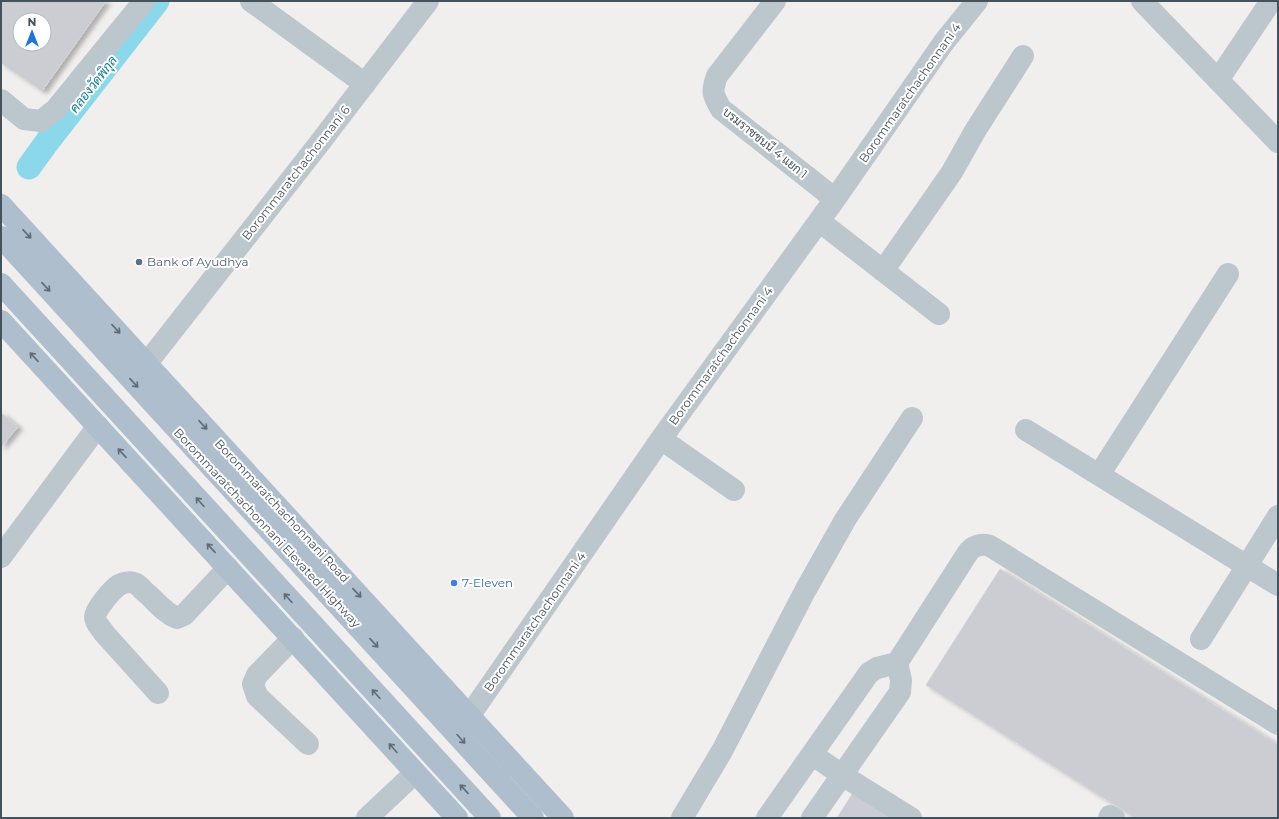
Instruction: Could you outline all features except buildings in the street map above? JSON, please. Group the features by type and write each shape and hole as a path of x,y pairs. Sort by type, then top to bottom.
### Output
{"main road":[{"name":"Borommaratchachonnani Road","path":"1,205 563,818"},
{"name":"Borommaratchachonnani Elevated Highway","path":"1,238 533,818"},
{"path":"1,284 490,818"},
{"path":"1,321 457,818"}],"street":[{"path":"1,100 24,119 41,121 56,109 144,1"},
{"path":"251,1 364,84"},
{"name":"Borommaratchachonnani 6","path":"147,363 428,1"},
{"name":"บรมราชชนนี 4 แยก 1","path":"775,1 717,76 713,88 713,96 721,109 835,199"},
{"name":"Borommaratchachonnani 4","path":"470,715 661,439 835,199 944,42 977,1"},
{"path":"1142,1 1278,142"},
{"path":"1218,80 1271,1"},
{"path":"883,271 952,172 975,131 1023,56"},
{"path":"819,220 939,314"},
{"path":"1099,475 1228,274"},
{"path":"682,818 722,751 805,591 845,520 912,418"},
{"path":"1,557 98,426"},
{"path":"1026,430 1278,585"},
{"path":"661,439 734,490"},
{"path":"1201,640 1278,516"},
{"path":"767,818 813,755 869,673 883,666 897,663 967,554 974,547 986,544 1278,724"},
{"path":"158,693 104,633 96,622 96,612 101,604 119,585 126,582 135,583 170,616 177,618 184,615 228,568"},
{"path":"293,638 256,675 253,684 257,696 308,744"},
{"path":"812,818 900,692 901,680 897,663"},
{"path":"813,755 911,818"},
{"path":"367,818 415,773"},
{"path":"1109,818 1110,816 1114,818"}],"waterway":[{"name":"คลองวัดพิกุล","path":"29,167 157,1"}],"place":[{"name":"Bank of Ayudhya","path":"139,262"},
{"name":"7-Eleven","path":"454,583"}]}
